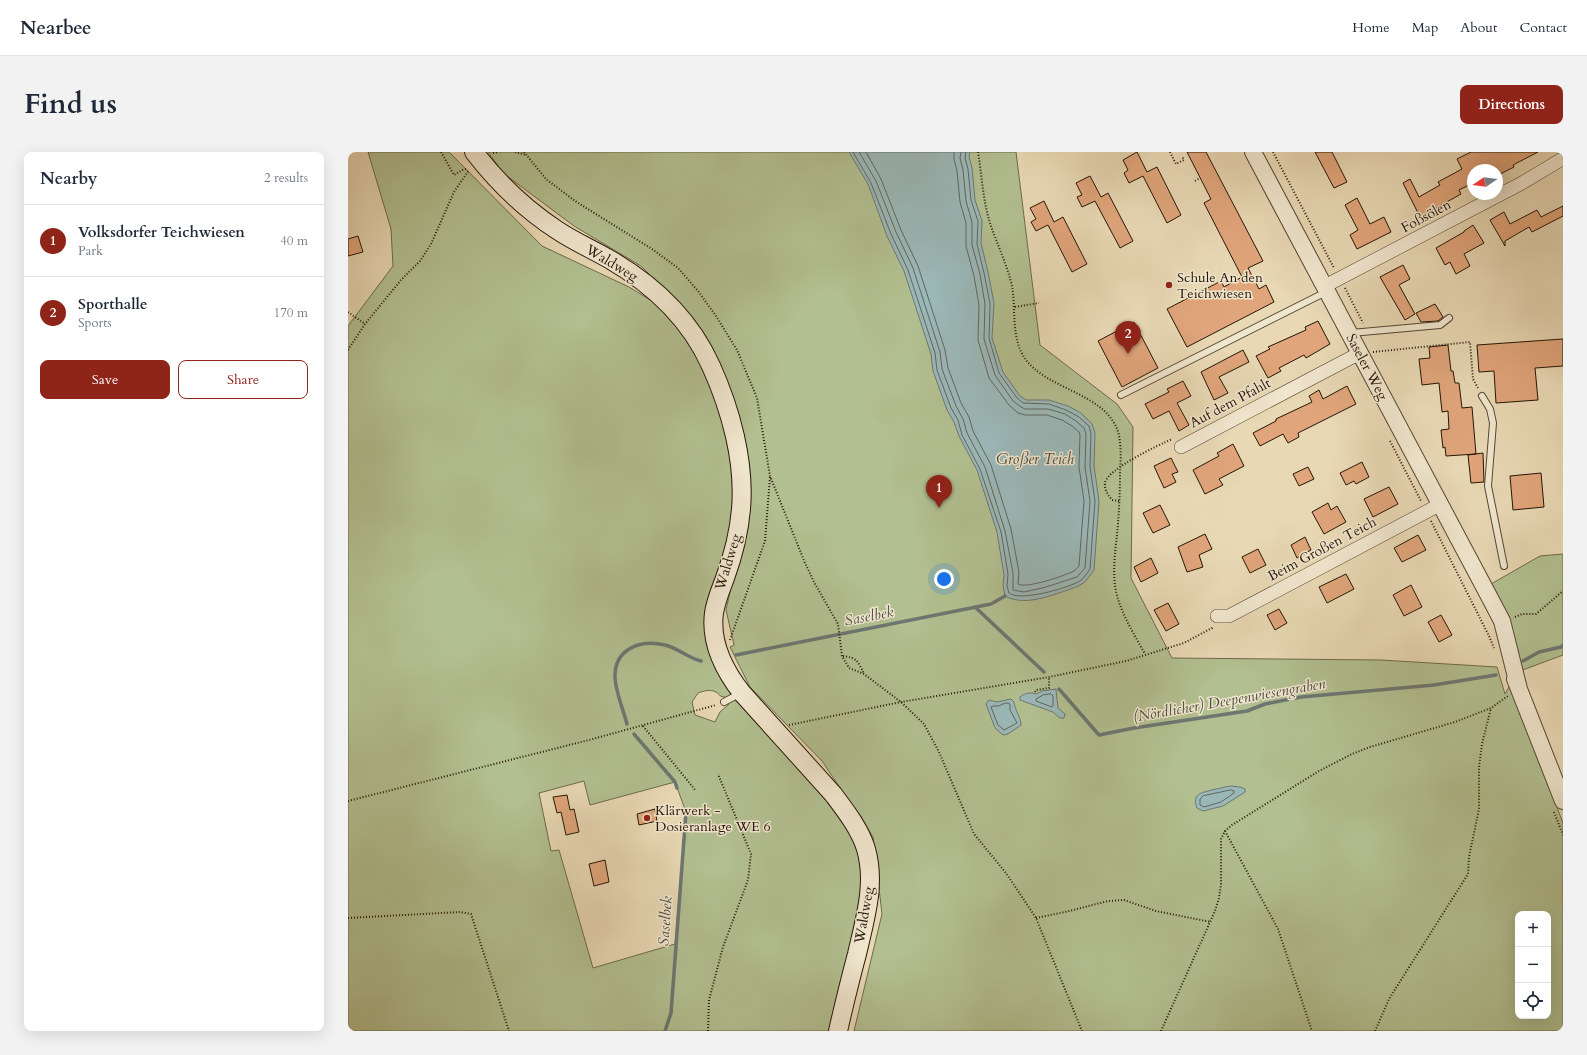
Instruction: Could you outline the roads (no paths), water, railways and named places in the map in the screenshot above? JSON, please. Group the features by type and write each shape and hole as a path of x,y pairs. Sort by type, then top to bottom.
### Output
{"main road":[{"name":"Waldweg","path":"478,158 504,186 541,219 576,242 627,270 661,296 674,309 691,331 711,365 723,396 736,446 741,474 742,496 739,529 736,542 714,613 714,633 717,647 723,665 733,682 773,729 833,794 841,804 866,847 870,879 867,912 838,1031"}],"street":[{"name":"Saseler Weg","path":"1253,152 1481,582 1493,624 1519,689 1558,803"},
{"name":"Foßsölen","path":"1326,289 1340,278 1522,183 1562,159"},
{"name":"Auf dem Pfahlt","path":"1181,448 1360,353"},
{"name":"Beim Großen Teich","path":"1217,616 1229,616 1441,504"}],"lane":[{"path":"1122,395 1326,289"},
{"path":"1349,333 1440,325 1449,318"},
{"path":"1482,396 1490,409 1492,423 1488,486 1504,566"},
{"path":"724,702 742,693"}],"water":[{"name":"Großer Teich","path":"849,152 970,152 969,157 972,168 975,200 982,221 981,243 994,303 992,338 1003,372 1020,396 1026,400 1049,400 1068,406 1081,413 1092,424 1095,433 1094,466 1099,501 1094,570 1080,585 1035,600 1012,599 1005,596 1003,586 1004,575 997,532 977,470 947,410 933,371 931,354 904,271 887,236 868,184"},
{"path":"1056,689 1058,708 1065,714 1064,718 1060,718 1053,712 1020,700 1020,697 1026,694 1036,694 1042,691"},
{"path":"1011,699 1014,702 1021,725 1008,734 1003,735 995,728 986,704 989,700 997,702"},
{"path":"1230,786 1245,789 1245,792 1223,806 1203,811 1197,808 1196,797 1201,793"}],"waterway":[{"name":"Saselbek","path":"736,655 991,604 1005,596"},
{"name":"(Nördlicher) Deepenwiesengraben","path":"975,607 1044,672"},
{"name":"Saselbek","path":"627,724 618,695 615,678 616,668 624,653 630,648 638,645 656,644 670,646 692,658 701,661"},
{"name":"(Nördlicher) Deepenwiesengraben","path":"1523,661 1539,652 1561,647 1563,645"},
{"name":"(Nördlicher) Deepenwiesengraben","path":"1059,689 1099,735 1134,728 1247,711 1265,704 1301,697 1434,685 1496,675"},
{"name":"Saselbek","path":"634,734 675,782 677,788"},
{"name":"Saselbek","path":"665,1031 671,1013 686,812"}],"place":[{"name":"Schule An den Teichwiesen","path":"1169,285"},
{"name":"Sporthalle","path":"1128,354"},
{"name":"Volksdorfer Teichwiesen","path":"939,508"},
{"name":"Klärwerk - Dosieranlage WE 6","path":"647,818"}]}
